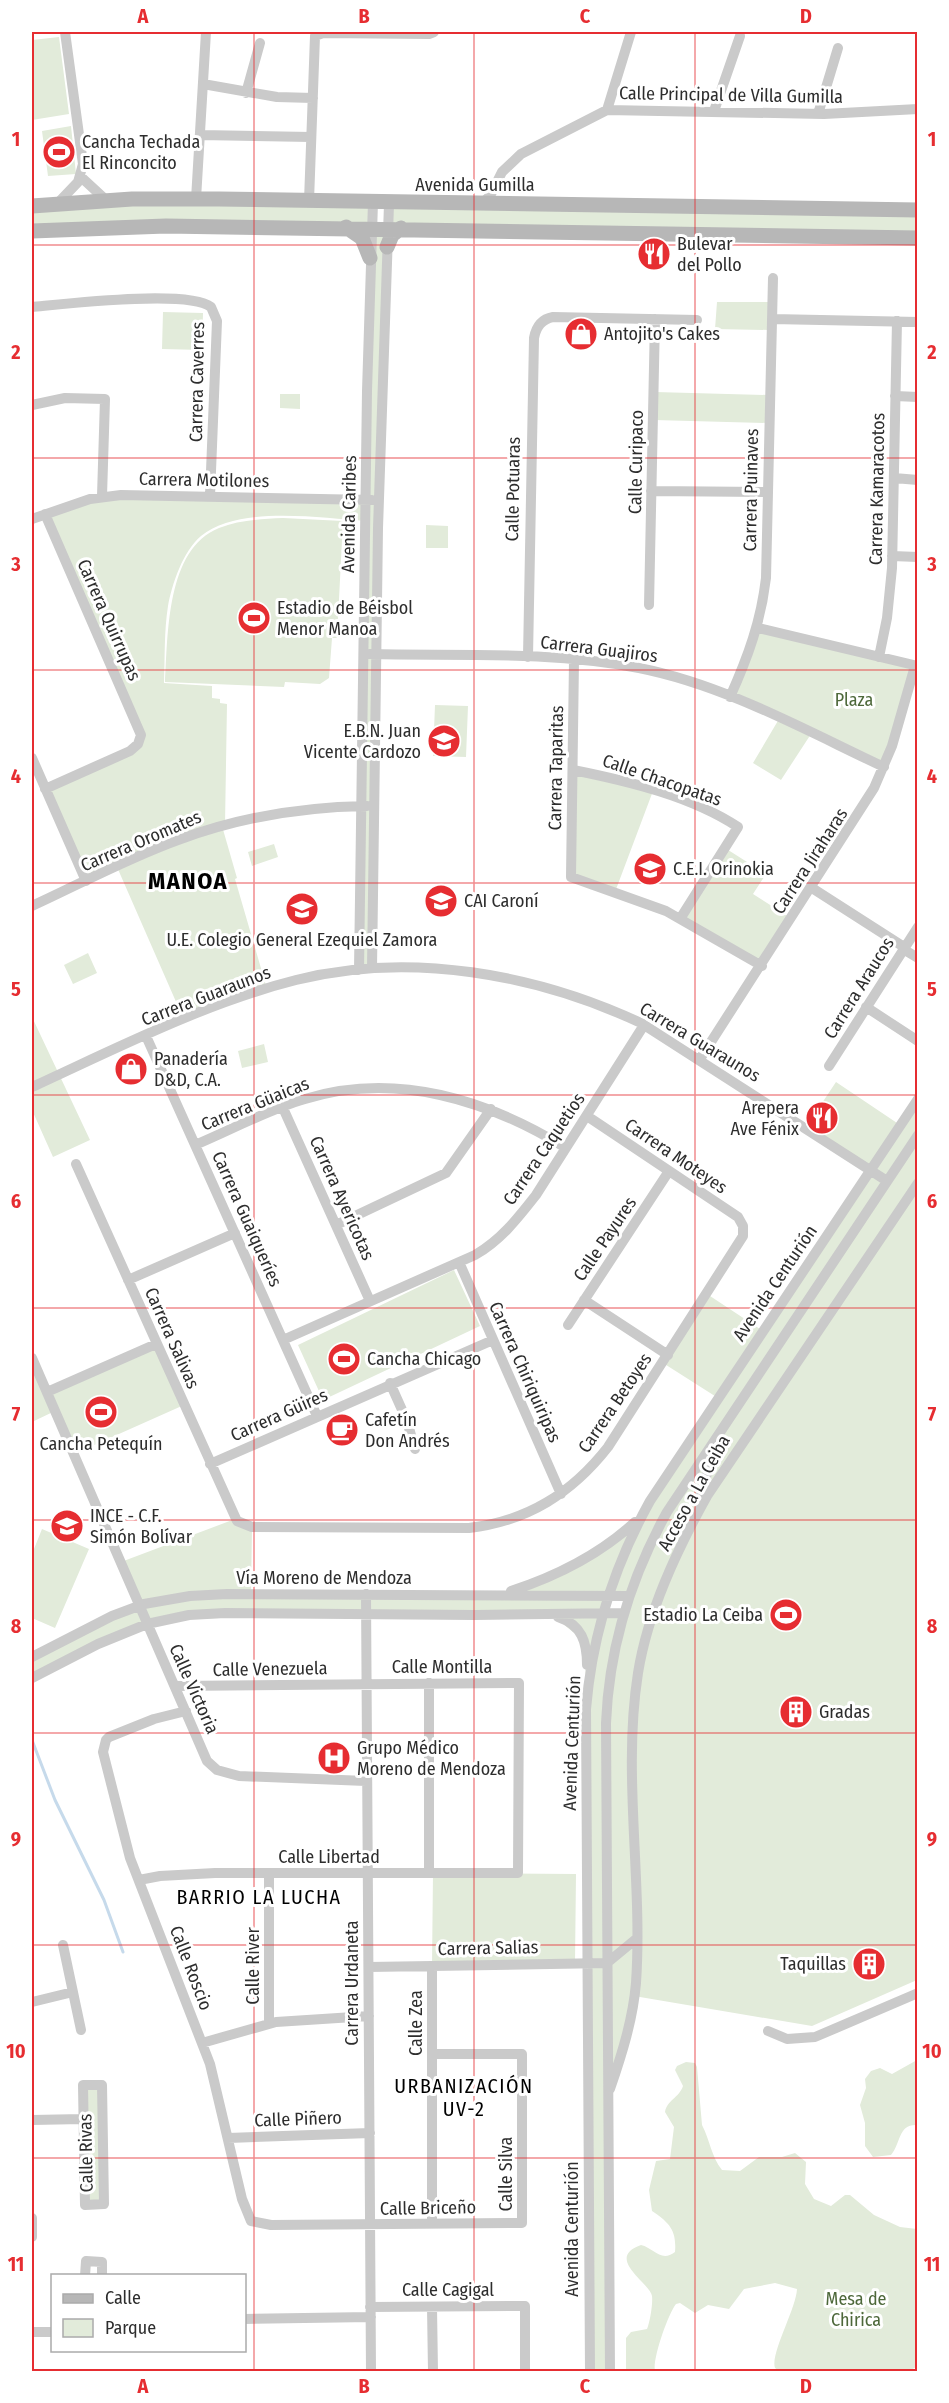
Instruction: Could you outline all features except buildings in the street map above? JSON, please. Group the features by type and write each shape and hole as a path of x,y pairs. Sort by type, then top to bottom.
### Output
{"main road":[{"name":"Avenida Gumilla","path":"32,206 196,199 389,204 918,210"},
{"path":"32,231 166,226 918,238"},
{"path":"346,228 362,238 370,258"},
{"path":"387,247 394,228"}],"street":[{"path":"57,204 81,177 83,164 65,32"},
{"path":"196,199 206,32"},
{"path":"309,201 314,40 318,33 429,34 434,32"},
{"path":"607,110 631,32"},
{"path":"714,111 740,36"},
{"path":"246,93 260,43"},
{"path":"818,114 838,48"},
{"path":"203,84 246,93 312,98"},
{"name":"Calle Principal de Villa Gumilla","path":"480,205 490,196 502,172 521,154 607,110 818,114 918,109"},
{"path":"200,135 311,136"},
{"path":"81,177 107,201"},
{"path":"498,182 499,195 512,205"},
{"name":"Avenida Caribes","path":"359,970 370,258 373,202"},
{"path":"389,204 394,228"},
{"name":"Avenida Caribes","path":"372,968 379,500 387,247"},
{"name":"Carrera Puinaves","path":"730,697 758,628 766,578 773,278"},
{"name":"Carrera Caverres","path":"32,307 111,300 200,301 211,307 217,321 210,496"},
{"name":"Calle Potuaras","path":"528,657 535,332 540,324 553,317 655,319"},
{"path":"655,319 697,320"},
{"name":"Calle Curipaco","path":"649,605 655,319"},
{"path":"772,319 918,321"},
{"name":"Carrera Kamaracotos","path":"879,657 887,618 892,556 897,321"},
{"path":"895,396 918,397"},
{"path":"32,405 65,398 105,399 102,496"},
{"path":"894,478 918,480"},
{"path":"651,491 768,492"},
{"name":"Carrera Motilones","path":"32,519 102,496 379,500"},
{"name":"Carrera Quirrupas","path":"45,514 140,729 140,739 130,750 45,789"},
{"path":"892,556 918,556"},
{"path":"758,628 916,666"},
{"name":"Carrera Guajiros","path":"363,654 528,657 574,660 659,673 730,697 884,767"},
{"name":"Carrera Taparitas","path":"574,660 571,878 631,897 680,919"},
{"name":"Carrera Jiraharas","path":"700,1059 864,807 884,767 899,727 916,666"},
{"path":"32,758 86,881"},
{"name":"Calle Chacopatas","path":"573,770 622,781 665,795 709,811 738,826 680,919"},
{"name":"Carrera Oromates","path":"32,906 163,846 215,827 279,813 374,806"},
{"path":"812,888 918,958"},
{"path":"680,919 762,966"},
{"name":"Carrera Araucos","path":"829,1066 918,927"},
{"name":"Carrera Guaraunos","path":"32,1087 219,1005 296,980 372,968 445,970 506,978 573,996 644,1025 887,1181"},
{"path":"866,1007 918,1041"},
{"name":"Carrera Caquetios","path":"283,1340 484,1250 511,1227 536,1195 644,1025"},
{"name":"Carrera Guaiqueríes","path":"146,1036 317,1416"},
{"name":"Carrera Güaicas","path":"195,1145 283,1108 325,1094 388,1088 450,1096 491,1109 566,1148"},
{"name":"Avenida Centurión","path":"590,2372 587,1698 603,1613 622,1555 642,1516 918,1099"},
{"name":"Carrera Ayericotas","path":"283,1108 370,1301"},
{"path":"336,1225 446,1173 491,1109"},
{"name":"Carrera Moteyes","path":"586,1116 738,1217 743,1226"},
{"name":"Avenida Centurión","path":"610,2372 607,1703 613,1657 623,1613 646,1552 667,1512 918,1135"},
{"name":"Carrera Salivas","path":"76,1164 210,1464 234,1516 241,1524"},
{"name":"Calle Payures","path":"568,1324 669,1171"},
{"name":"Acceso a La Ceiba","path":"608,2094 623,2050 633,2002 636,1939 634,1744 638,1676 662,1592 695,1517 764,1409 918,1183"},
{"name":"Carrera Betoyes","path":"241,1524 252,1527 469,1528 509,1521 548,1504 583,1476 608,1447 741,1241 743,1226"},
{"path":"128,1280 234,1233"},
{"name":"Carrera Chiriquiripas","path":"459,1262 561,1494"},
{"path":"584,1300 668,1355"},
{"name":"Carrera Güires","path":"210,1464 390,1383 493,1340"},
{"path":"47,1392 156,1344"},
{"name":"Calle Victoria","path":"32,1358 212,1767 223,1773 239,1776 366,1781"},
{"path":"390,1383 412,1433 415,1449"},
{"path":"695,1517 718,1435"},
{"path":"501,1595 569,1568 605,1547 642,1516"},
{"name":"Vía Moreno de Mendoza","path":"32,1657 102,1621 140,1606 182,1598 227,1594 628,1596"},
{"name":"Carrera Urdaneta","path":"366,1594 371,2372"},
{"name":"Vía Moreno de Mendoza","path":"32,1678 98,1644 147,1623 189,1616 225,1613 552,1615 623,1613"},
{"path":"552,1615 567,1620 581,1632 587,1656 587,1698"},
{"path":"429,1683 429,1873"},
{"name":"Calle Montilla","path":"366,1684 519,1683 519,1873"},
{"name":"Calle Venezuela","path":"175,1686 366,1684"},
{"name":"Calle Roscio","path":"186,1711 128,1728 109,1737 104,1745 124,1838 210,2064 250,2222 260,2225 370,2225"},
{"name":"Calle River","path":"269,1873 269,2023"},
{"name":"Calle Libertad","path":"139,1880 181,1874 519,1873"},
{"path":"607,1963 636,1939"},
{"path":"63,1946 81,2030"},
{"name":"Carrera Salias","path":"369,1967 607,1963"},
{"name":"Calle Zea","path":"432,1966 432,2224"},
{"path":"32,2001 73,1992"},
{"path":"768,2031 788,2039 808,2038 872,2014 918,1993"},
{"path":"202,2043 269,2023 369,2016"},
{"name":"Calle Silva","path":"432,2054 522,2054 522,2223"},
{"name":"Calle Rivas","path":"83,2085 102,2085 104,2204 85,2205 83,2119 83,2085"},
{"name":"Calle Rivas","path":"32,2120 83,2119"},
{"name":"Calle Piñero","path":"228,2138 370,2133"},
{"path":"32,2218 32,2237"},
{"name":"Calle Briceño","path":"370,2225 522,2223"},
{"path":"85,2274 86,2261 102,2262 102,2274"},
{"name":"Calle Cagigal","path":"246,2319 432,2307 525,2306 525,2372"},
{"path":"432,2307 433,2372"},
{"path":"32,2332 51,2332"}],"green space":[{"path":"59,37 69,114 32,120 32,40"},
{"name":"Cancha Techada El Rinconcito","path":"71,126 76,174 48,176 42,131"},
{"path":"106,204 370,205 369,227 32,231 32,209"},
{"path":"390,205 918,212 917,238 389,227"},
{"path":"371,228 388,228 372,968 359,970 366,521 303,516 237,520 217,526 201,536 189,550 179,568 168,606 164,683 212,686 212,698 220,699 220,703 227,704 225,825 222,826 267,989 184,1020 117,867 86,881 45,789 130,751 140,739 45,514 90,499 366,499"},
{"path":"717,302 772,302 771,330 715,329"},
{"path":"163,312 203,313 202,350 162,349"},
{"path":"655,392 768,395 768,423 654,420"},
{"path":"280,394 300,394 300,409 280,408"},
{"name":"Estadio de Béisbol Menor Manoa","path":"258,519 343,521 337,638 332,638 329,678 320,684 285,682 284,687 165,682 169,618 173,595 179,574 189,554 202,539 219,528"},
{"path":"426,525 448,526 448,548 426,548"},
{"name":"Plaza","path":"758,628 915,666 884,767 730,697"},
{"path":"435,705 468,706 466,757 433,756"},
{"path":"779,719 811,734 781,780 753,763"},
{"path":"573,770 653,791 615,892 571,877"},
{"path":"274,844 278,857 252,866 248,852"},
{"path":"725,848 766,874 753,894 792,919 762,966 680,919"},
{"path":"88,953 97,973 73,984 64,965"},
{"path":"32,1017 90,1140 53,1157 32,1110"},
{"path":"264,1044 268,1062 242,1068 238,1051"},
{"name":"Estadio La Ceiba","path":"836,1082 900,1125 917,1099 917,1980 812,2026 634,1996 608,2094 610,2371 590,2371 587,1698 584,1641 552,1615 334,1614 160,1620 32,1678 32,1657 139,1606 121,1562 235,1519 252,1527 251,1593 501,1595 552,1577 642,1516 718,1398 663,1363 707,1294 763,1331 870,1169 806,1127","holes":["608,1596 628,1596 623,1613 603,1613"]},
{"path":"454,1270 480,1326 323,1400 298,1345"},
{"path":"156,1344 184,1405 74,1454 55,1411 32,1422 32,1358 47,1391"},
{"path":"42,1529 89,1549 55,1628 32,1618 32,1554"},
{"path":"433,1873 576,1874 575,1963 432,1966"},
{"path":"917,2060 917,2125 903,2131 891,2155 873,2157 865,2146 865,2123 860,2105 866,2088 865,2079 871,2071 880,2068 892,2074"},
{"name":"Mesa de Chirica","path":"686,2062 695,2063 697,2067 702,2125 715,2159 722,2170 740,2171 759,2157 782,2157 795,2153 806,2162 805,2184 814,2199 831,2206 845,2195 850,2195 874,2215 900,2227 917,2229 916,2367 907,2372 779,2371 775,2368 774,2361 797,2289 775,2283 744,2289 729,2309 708,2305 695,2313 680,2303 676,2304 661,2337 655,2371 626,2371 626,2338 631,2332 647,2329 652,2299 649,2291 632,2270 627,2257 631,2250 641,2245 666,2256 675,2252 673,2232 663,2219 652,2211 649,2190 656,2161 670,2159 674,2127 665,2112 683,2086 675,2070 677,2066"},
{"path":"83,2085 102,2085 104,2204 85,2205"}],"waterway":[{"path":"32,1740 55,1800 104,1900 123,1952"}],"place":[{"name":"Cancha Techada El Rinconcito","path":"59,152"},
{"name":"Bulevar del Pollo","path":"654,254"},
{"name":"Antojito's Cakes","path":"581,334"},
{"name":"Estadio de Béisbol Menor Manoa","path":"254,618"},
{"name":"E.B.N. Juan Vicente Cardozo","path":"444,741"},
{"name":"C.E.I. Orinokia","path":"650,869"},
{"name":"CAI Caroní","path":"441,901"},
{"name":"U.E. Colegio General Ezequiel Zamora","path":"302,909"},
{"name":"Panadería D&D, C.A.","path":"131,1069"},
{"name":"Arepera Ave Fénix","path":"822,1118"},
{"name":"Cancha Chicago","path":"344,1359"},
{"name":"Cancha Petequín","path":"101,1412"},
{"name":"Cafetín Don Andrés","path":"342,1430"},
{"name":"INCE - C.F. Simón Bolívar","path":"67,1526"},
{"name":"Estadio La Ceiba","path":"786,1615"},
{"name":"Gradas","path":"796,1712"},
{"name":"Grupo Médico Moreno de Mendoza","path":"334,1758"},
{"name":"Taquillas","path":"869,1964"}],"district":[{"name":"MANOA","path":"188,881"},
{"name":"BARRIO LA LUCHA","path":"259,1897"},
{"name":"URBANIZACIÓN UV-2","path":"464,2098"}]}
